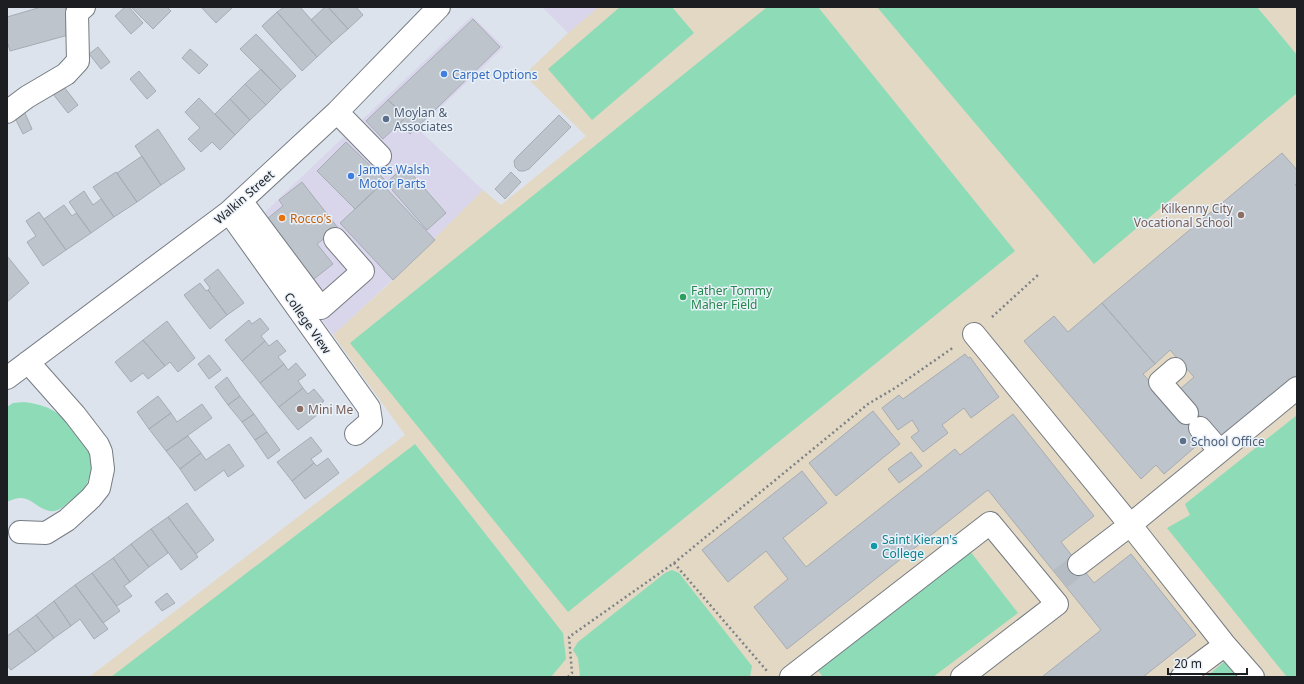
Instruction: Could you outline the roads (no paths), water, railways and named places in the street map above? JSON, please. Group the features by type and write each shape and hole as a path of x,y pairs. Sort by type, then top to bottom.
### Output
{"street":[{"path":"7,112 27,97 66,74 78,61 77,13 84,7"},
{"name":"Walkin Street","path":"7,378 235,206 337,112 439,7"},
{"path":"337,112 380,156"},
{"path":"235,206 321,308 363,271 334,239"},
{"name":"College View","path":"235,206 369,408 371,421 356,434"},
{"path":"974,334 1253,677"},
{"path":"20,532 46,533 67,520 91,498 99,488 103,469 101,452 98,445 75,415 28,362"},
{"path":"1175,369 1160,382 1220,451"},
{"path":"1079,564 1130,525 1297,388"},
{"path":"791,677 990,523 1053,585 1057,604 962,677"},
{"path":"1182,677 1225,644"}],"tunnel":[{"path":"1060,579 1079,564"}],"place":[{"name":"Carpet Options","path":"444,74"},
{"name":"Moylan & Associates","path":"386,119"},
{"name":"James Walsh Motor Parts","path":"351,176"},
{"name":"Kilkenny City Vocational School","path":"1241,215"},
{"name":"Rocco's","path":"282,218"},
{"name":"Father Tommy Maher Field","path":"683,297"},
{"name":"Mini Me","path":"300,409"},
{"name":"School Office","path":"1183,441"},
{"name":"Saint Kieran's College","path":"874,546"}]}
